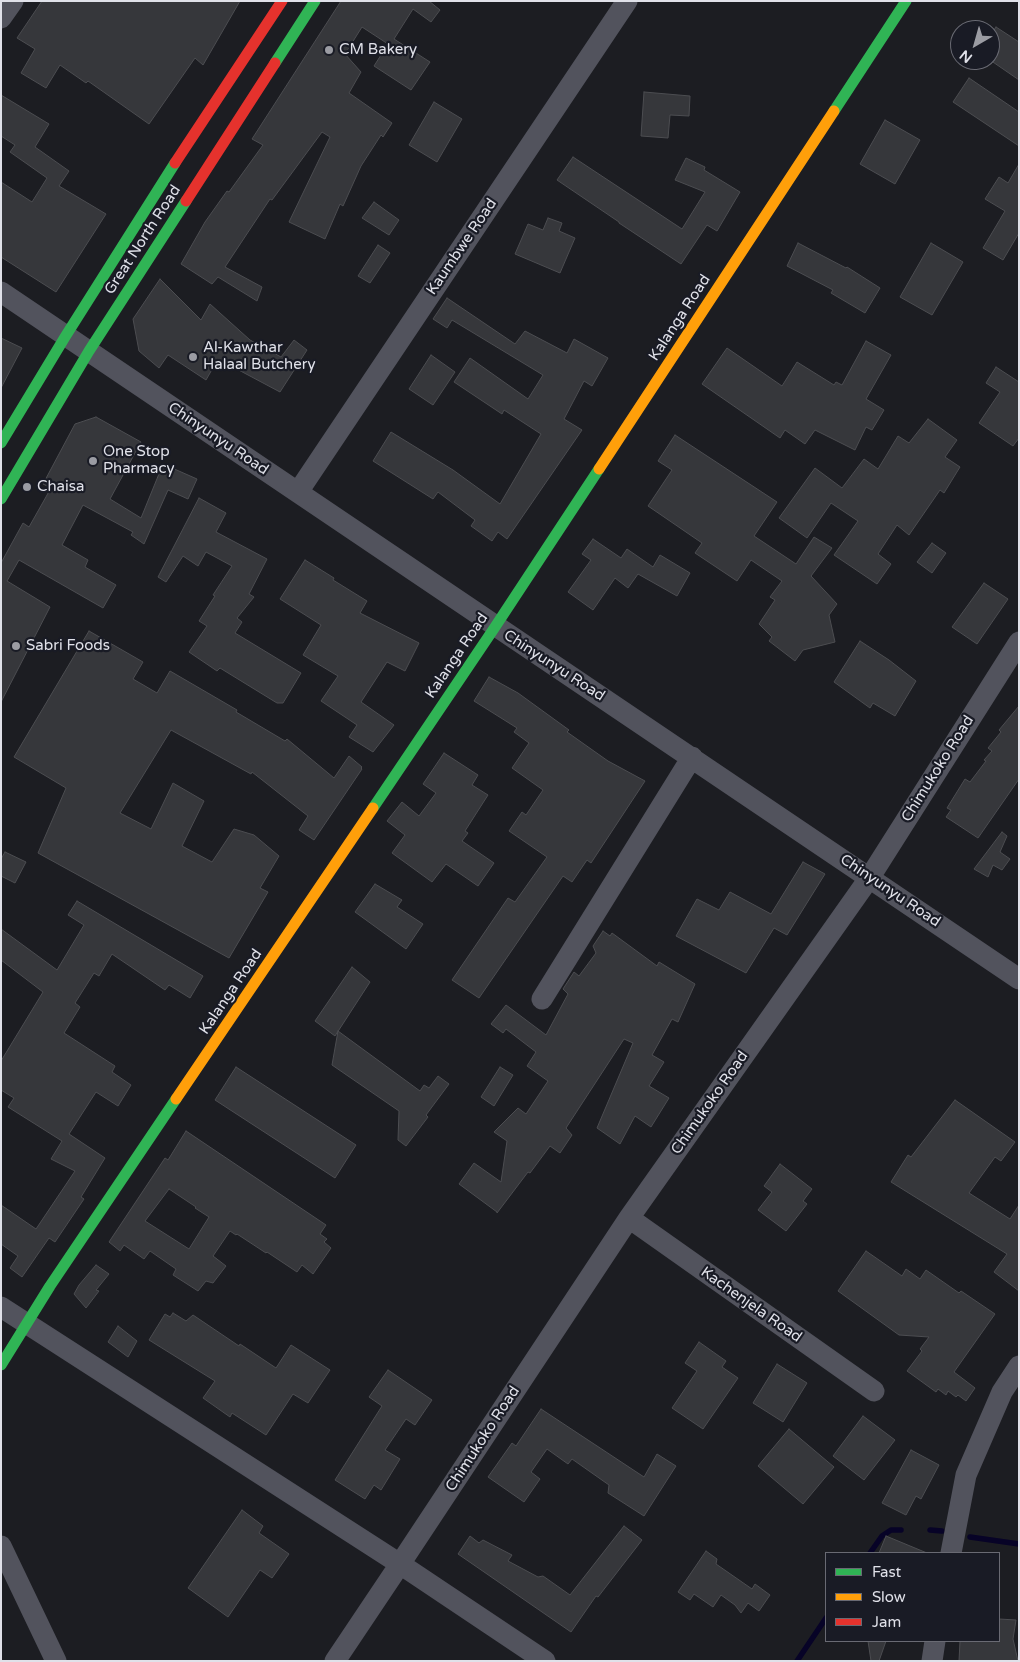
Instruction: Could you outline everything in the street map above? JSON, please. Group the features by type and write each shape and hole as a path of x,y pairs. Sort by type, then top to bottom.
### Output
{"street":[{"path":"1,18 13,1"},
{"name":"Great North Road","path":"1,443 65,336 282,1"},
{"name":"Great North Road","path":"1,498 90,351 315,1"},
{"name":"Kaumbwe Road","path":"298,492 627,1"},
{"name":"Kalanga Road","path":"1,1366 56,1278 495,627 906,1"},
{"name":"Chinyunyu Road","path":"1,292 1019,979"},
{"name":"Chimukoko Road","path":"335,1661 629,1218 870,877 1019,642"},
{"path":"542,999 692,757"},
{"name":"Kachenjela Road","path":"629,1218 874,1392"},
{"path":"1,1307 400,1564 545,1661"},
{"path":"951,1552 966,1474 1002,1392 1019,1366"},
{"path":"1,1546 56,1661"},
{"path":"932,1661 935,1642"}],"building":[{"path":"42,1 240,1 203,65 195,58 149,124 88,81 86,83 60,65 46,88 21,73 35,49 17,38"},
{"path":"341,1 429,1 440,10 431,22 413,9 394,39 430,62 411,90 374,66 388,44 362,27 345,54 361,72 349,93 392,123 383,137 381,135 361,166 343,206 340,204 325,239 289,222 330,137 322,132 272,200 270,199 225,267 262,287 257,301 218,277 212,284 181,264 205,222 263,145 252,139"},
{"path":"1000,30 1019,42 1019,80 1000,67"},
{"path":"969,78 1019,112 1019,146 953,102"},
{"path":"644,92 690,96 689,116 670,115 668,138 641,136"},
{"path":"1,95 49,124 35,147 69,171 59,186 106,214 56,292 1,257 1,182 32,202 47,178 10,152 15,145 1,136"},
{"path":"434,102 462,119 437,162 409,145"},
{"path":"885,120 920,140 895,184 860,164"},
{"path":"573,157 682,229 705,192 675,180 686,158 705,167 704,170 740,192 717,231 707,225 681,264 557,180"},
{"path":"1019,164 1019,233 1003,260 983,248 1005,211 985,199 999,177 1008,183"},
{"path":"374,202 399,220 389,235 362,218"},
{"path":"548,218 562,223 559,231 575,238 560,273 515,254 528,224 543,230"},
{"path":"798,243 847,267 880,288 865,313 831,293 833,290 787,266"},
{"path":"931,243 963,262 932,315 900,297"},
{"path":"378,245 390,253 370,283 358,276"},
{"path":"160,279 201,320 210,304 250,340 281,357 294,340 307,350 280,392 218,359 206,380 168,355 159,368 139,351 133,319"},
{"path":"447,298 515,344 525,331 567,353 574,339 608,358 592,386 584,381 564,419 582,430 507,539 498,532 492,541 471,526 475,520 438,492 433,499 373,461 391,432 453,470 500,504 541,434 504,410 502,414 454,382 470,358 528,399 543,375 452,320 447,328 433,319"},
{"path":"1,338 22,348 1,388"},
{"path":"866,341 891,355 866,399 884,410 872,430 866,427 855,450 815,430 805,444 785,430 780,438 702,384 727,348 782,386 797,362 834,385 836,382 842,385"},
{"path":"431,355 455,372 433,405 409,389"},
{"path":"996,367 1019,382 1019,438 1013,446 979,423 1000,392 986,383"},
{"path":"96,417 141,442 110,499 141,518 163,464 197,479 188,499 168,490 144,544 131,535 133,532 83,505 62,545 88,560 85,567 116,585 103,608 19,560 7,581 50,607 1,702 1,563 23,523 29,527 51,488 43,484 75,424"},
{"path":"928,419 957,440 945,457 960,467 944,493 940,490 909,535 897,525 878,554 891,564 877,584 834,555 858,521 831,503 807,538 779,518 815,468 842,488 864,459 878,469 898,436 909,443"},
{"path":"675,435 777,502 754,536 796,564 814,537 832,548 811,576 837,604 829,615 835,642 803,650 795,661 769,641 772,637 759,624 775,600 770,597 782,581 751,560 737,581 695,553 702,543 648,506 672,470 658,461"},
{"path":"199,498 226,513 216,532 267,559 249,594 254,597 237,618 242,622 235,633 301,673 283,703 277,703 220,668 217,671 189,652 207,626 199,621 232,566 206,552 198,566 183,556 166,582 158,577"},
{"path":"593,539 621,558 627,549 653,567 660,555 690,573 677,596 638,574 628,588 615,578 593,610 568,592 591,560 582,554"},
{"path":"932,543 946,553 932,573 917,562"},
{"path":"305,560 367,601 360,613 419,643 405,671 387,662 361,702 394,725 373,752 349,737 357,725 321,701 338,676 303,655 321,625 280,599"},
{"path":"984,583 1008,599 977,644 952,627"},
{"path":"89,631 143,662 133,679 157,693 170,671 237,710 236,712 285,741 287,739 334,778 349,756 362,767 314,840 299,830 308,816 252,772 251,774 171,730 120,813 151,829 173,783 204,801 182,846 212,862 234,829 254,835 279,856 260,888 268,892 229,958 38,853 66,788 14,757"},
{"path":"860,641 916,681 895,716 873,703 870,708 834,682"},
{"path":"489,677 518,693 569,730 567,732 608,761 645,781 591,863 587,860 572,882 563,876 479,998 452,980 508,898 515,902 547,857 509,831 522,812 526,815 543,790 512,768 529,743 514,732 517,728 474,701"},
{"path":"1019,706 1019,779 978,838 946,817 951,810 947,808 965,779 970,782 986,761 984,760 992,751 988,748 1001,732 999,730"},
{"path":"444,753 478,775 472,785 488,795 465,831 468,833 462,841 494,863 478,886 446,864 432,882 392,853 405,835 387,821 402,802 419,816 436,793 423,784"},
{"path":"1002,832 1007,836 1000,852 1010,859 1002,870 993,865 988,877 974,869"},
{"path":"5,852 26,862 15,883 1,876 1,859"},
{"path":"803,862 825,874 787,935 774,928 746,973 676,936 697,899 719,910 730,892 771,914"},
{"path":"375,884 402,900 397,907 423,924 406,949 355,912"},
{"path":"77,901 203,976 190,998 169,985 165,990 112,954 99,976 94,973 75,1003 80,1007 64,1033 115,1066 112,1072 131,1085 118,1106 96,1092 69,1134 105,1158 81,1197 84,1199 55,1242 49,1238 22,1277 10,1268 18,1256 1,1244 1,1205 36,1229 75,1171 51,1159 62,1141 8,1107 14,1098 1,1090 1,1061 43,992 1,960 1,929 57,970 84,925 68,915"},
{"path":"603,931 610,936 612,933 657,966 659,962 695,984 678,1022 672,1019 652,1055 664,1062 649,1086 669,1098 651,1127 635,1116 620,1144 597,1128 633,1043 624,1039 566,1128 572,1135 560,1153 550,1146 497,1213 459,1184 474,1163 501,1182 507,1141 494,1132 518,1108 526,1114 548,1081 527,1066 536,1052 506,1029 503,1033 491,1024 506,1005 546,1035 568,994 563,989 574,972 579,976 596,953 593,946"},
{"path":"352,967 370,982 335,1036 315,1021"},
{"path":"338,1031 420,1091 424,1085 429,1088 438,1076 449,1084 426,1115 428,1117 406,1146 398,1140 399,1111 332,1065"},
{"path":"236,1067 356,1145 335,1178 215,1100"},
{"path":"500,1067 513,1075 494,1106 481,1097"},
{"path":"955,1100 1015,1142 1001,1161 995,1157 969,1193 1010,1219 1019,1205 1019,1291 994,1272 1007,1254 891,1182 908,1155 911,1157"},
{"path":"186,1131 326,1225 320,1234 327,1239 324,1242 331,1248 313,1274 302,1265 297,1272 230,1231 213,1256 226,1266 213,1283 206,1281 198,1291 173,1275 176,1269 150,1251 144,1259 124,1245 120,1251 109,1242 165,1158 168,1160","holes":["169,1189 209,1217 189,1249 145,1221"]},
{"path":"780,1164 812,1189 803,1201 807,1204 786,1231 758,1210 772,1192 764,1186"},
{"path":"866,1251 902,1276 906,1269 920,1279 926,1270 959,1293 961,1291 995,1314 954,1372 975,1388 966,1401 948,1391 946,1395 938,1389 936,1392 907,1371 922,1351 920,1349 929,1337 899,1335 838,1291"},
{"path":"96,1265 109,1274 96,1290 99,1291 86,1308 74,1294"},
{"path":"173,1313 186,1321 193,1315 276,1368 291,1345 330,1370 308,1403 293,1394 266,1435 232,1413 230,1417 203,1398 215,1381 149,1340 165,1314 170,1317"},
{"path":"118,1326 137,1341 128,1357 108,1342"},
{"path":"699,1342 726,1361 722,1367 738,1378 703,1429 672,1408 697,1371 685,1363"},
{"path":"777,1364 807,1383 783,1422 753,1403"},
{"path":"388,1370 432,1400 415,1425 406,1419 385,1450 400,1459 381,1490 374,1485 365,1499 335,1480 382,1406 369,1397"},
{"path":"541,1409 644,1477 657,1454 676,1466 644,1516 608,1493 609,1485 572,1459 568,1464 547,1449 531,1472 540,1479 524,1502 488,1477 512,1443 516,1446"},
{"path":"863,1416 895,1440 864,1480 833,1456"},
{"path":"789,1429 834,1467 803,1504 758,1466"},
{"path":"911,1450 939,1465 921,1499 916,1496 906,1515 882,1503"},
{"path":"242,1510 263,1526 259,1533 289,1554 272,1578 260,1570 228,1617 188,1588"},
{"path":"624,1526 642,1540 598,1597 596,1596 571,1632 458,1554 470,1536 479,1543 483,1540 512,1555 508,1561 538,1577 543,1576 570,1595"},
{"path":"886,1536 925,1552 879,1552"},
{"path":"706,1551 717,1559 716,1564 752,1589 755,1584 770,1595 759,1611 748,1603 741,1613 735,1605 721,1595 713,1607 694,1594 690,1600 678,1592"},
{"path":"1000,1619 1016,1620 1013,1639 1018,1661 959,1661 960,1642 1000,1642"},
{"path":"868,1642 886,1642 879,1661 871,1661"}],"waterway":[{"path":"871,1552 882,1536 891,1530 901,1530"},
{"path":"930,1530 942,1531"},
{"path":"970,1537 1019,1544"},
{"path":"797,1661 825,1619"}],"traffic: fast":[{"path":"275,63 315,1"},
{"path":"834,111 906,1"},
{"path":"1,443 65,337 175,163"},
{"path":"1,499 89,351 186,201"},
{"path":"373,808 599,469"},
{"path":"1,1365 50,1286 176,1099"}],"traffic: slow":[{"path":"599,469 834,111"},
{"path":"176,1099 373,808"}],"traffic: jam":[{"path":"175,163 282,1"},
{"path":"186,201 275,63"}],"place":[{"name":"CM Bakery","path":"329,50"},
{"name":"Al-Kawthar Halaal Butchery","path":"193,357"},
{"name":"One Stop Pharmacy","path":"93,461"},
{"name":"Chaisa","path":"27,487"},
{"name":"Sabri Foods","path":"16,646"}]}
